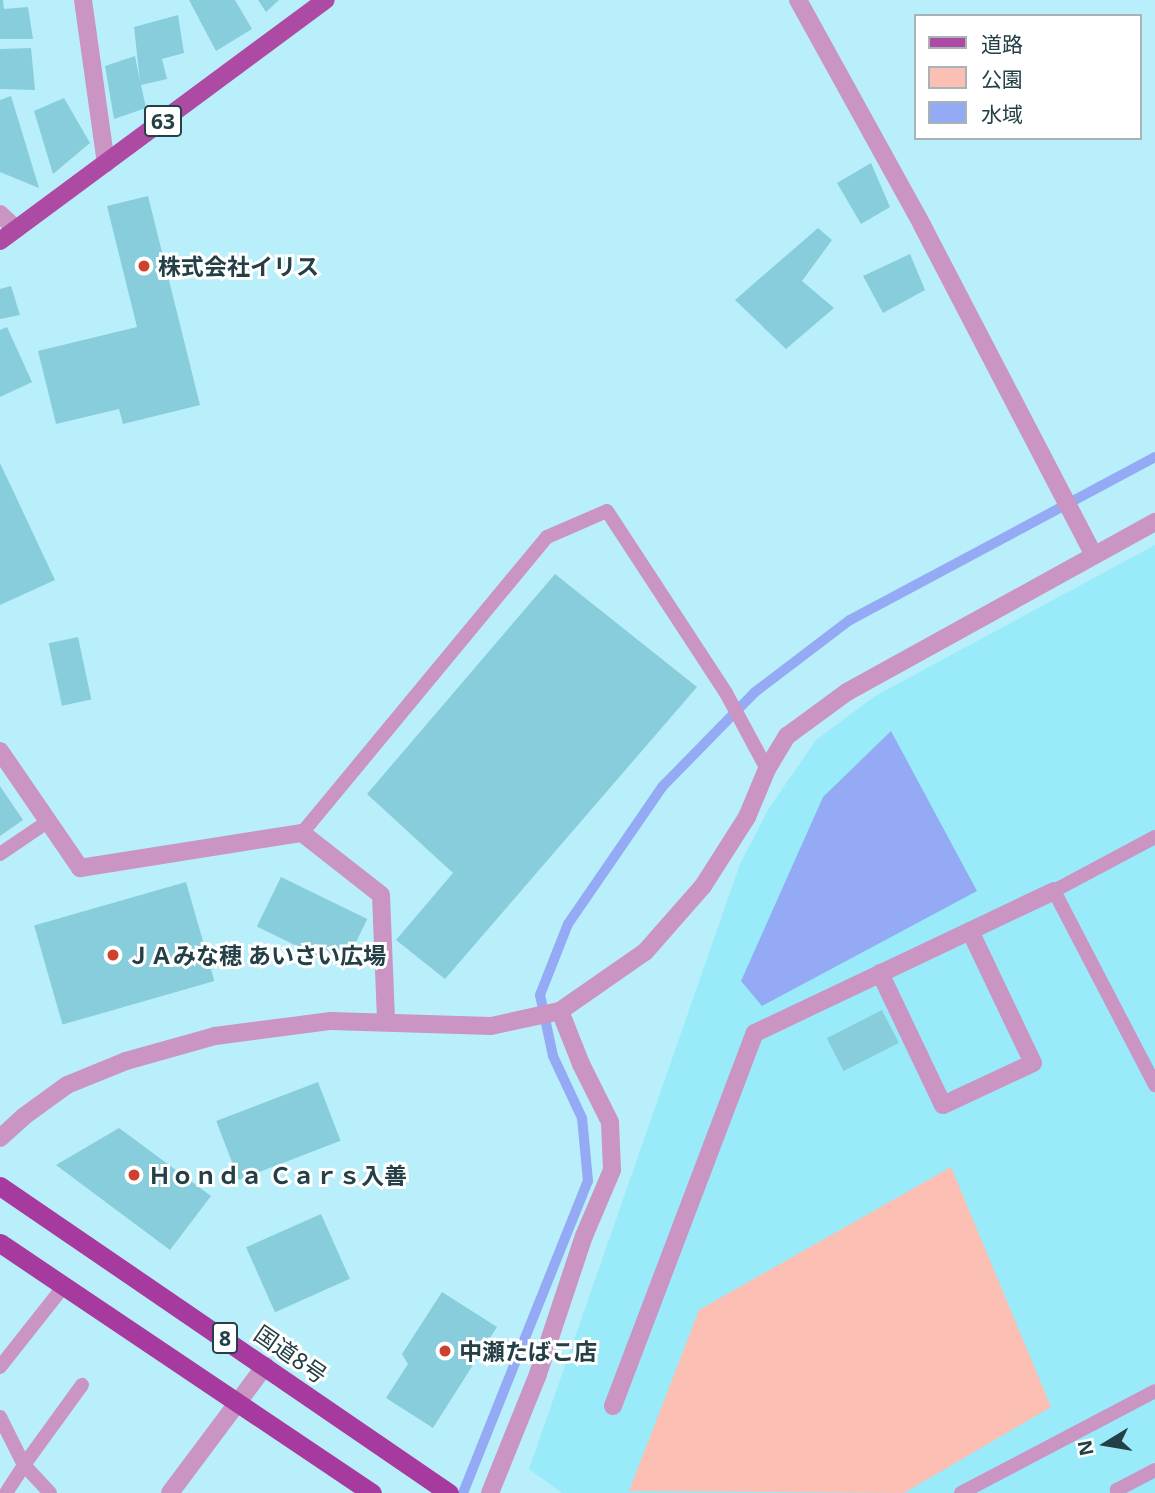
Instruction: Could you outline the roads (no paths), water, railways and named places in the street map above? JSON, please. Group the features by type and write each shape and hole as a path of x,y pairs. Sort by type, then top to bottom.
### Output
{"highway":[{"name":"国道8号","path":"0,1186 449,1493"},
{"name":"8","path":"0,1243 372,1493"}],"main road":[{"name":"63","path":"0,241 326,0"}],"street":[{"path":"83,0 106,163"},
{"path":"798,0 922,225 1093,554"},
{"path":"0,214 16,229"},
{"path":"0,1138 66,1085 126,1061 215,1036 331,1021 491,1026 560,1011 645,952 703,886 747,817 767,769 787,736 847,692 1155,522"},
{"path":"0,751 80,868 302,833 381,895 386,1022"},
{"path":"613,1406 755,1033 1054,891"},
{"path":"880,974 943,1105 1033,1063 970,931"},
{"path":"490,1493 538,1374 584,1236 612,1170 610,1122 581,1064 560,1011"},
{"path":"170,1493 265,1366"}],"lane":[{"path":"302,833 547,537 607,511 726,693 767,769"},
{"path":"0,854 47,822"},
{"path":"1155,837 1054,891 1155,1085"},
{"path":"0,1367 64,1286"},
{"path":"6,1493 82,1385"},
{"path":"961,1493 1155,1391"},
{"path":"0,1417 24,1465 50,1493"},
{"path":"1119,1493 1117,1490 1155,1470"}],"water":[{"path":"891,731 977,891 762,1006 741,981 823,797"}],"waterway":[{"path":"463,1493 588,1181 582,1118 553,1056 540,995 568,924 662,787 755,692 850,620 1155,457"}],"place":[{"name":"株式会社イリス","path":"144,266"},
{"name":"ＪＡみな穂 あいさい広場","path":"113,955"},
{"name":"Ｈｏｎｄａ Ｃａｒｓ入善","path":"134,1175"},
{"name":"中瀬たばこ店","path":"445,1351"}]}
